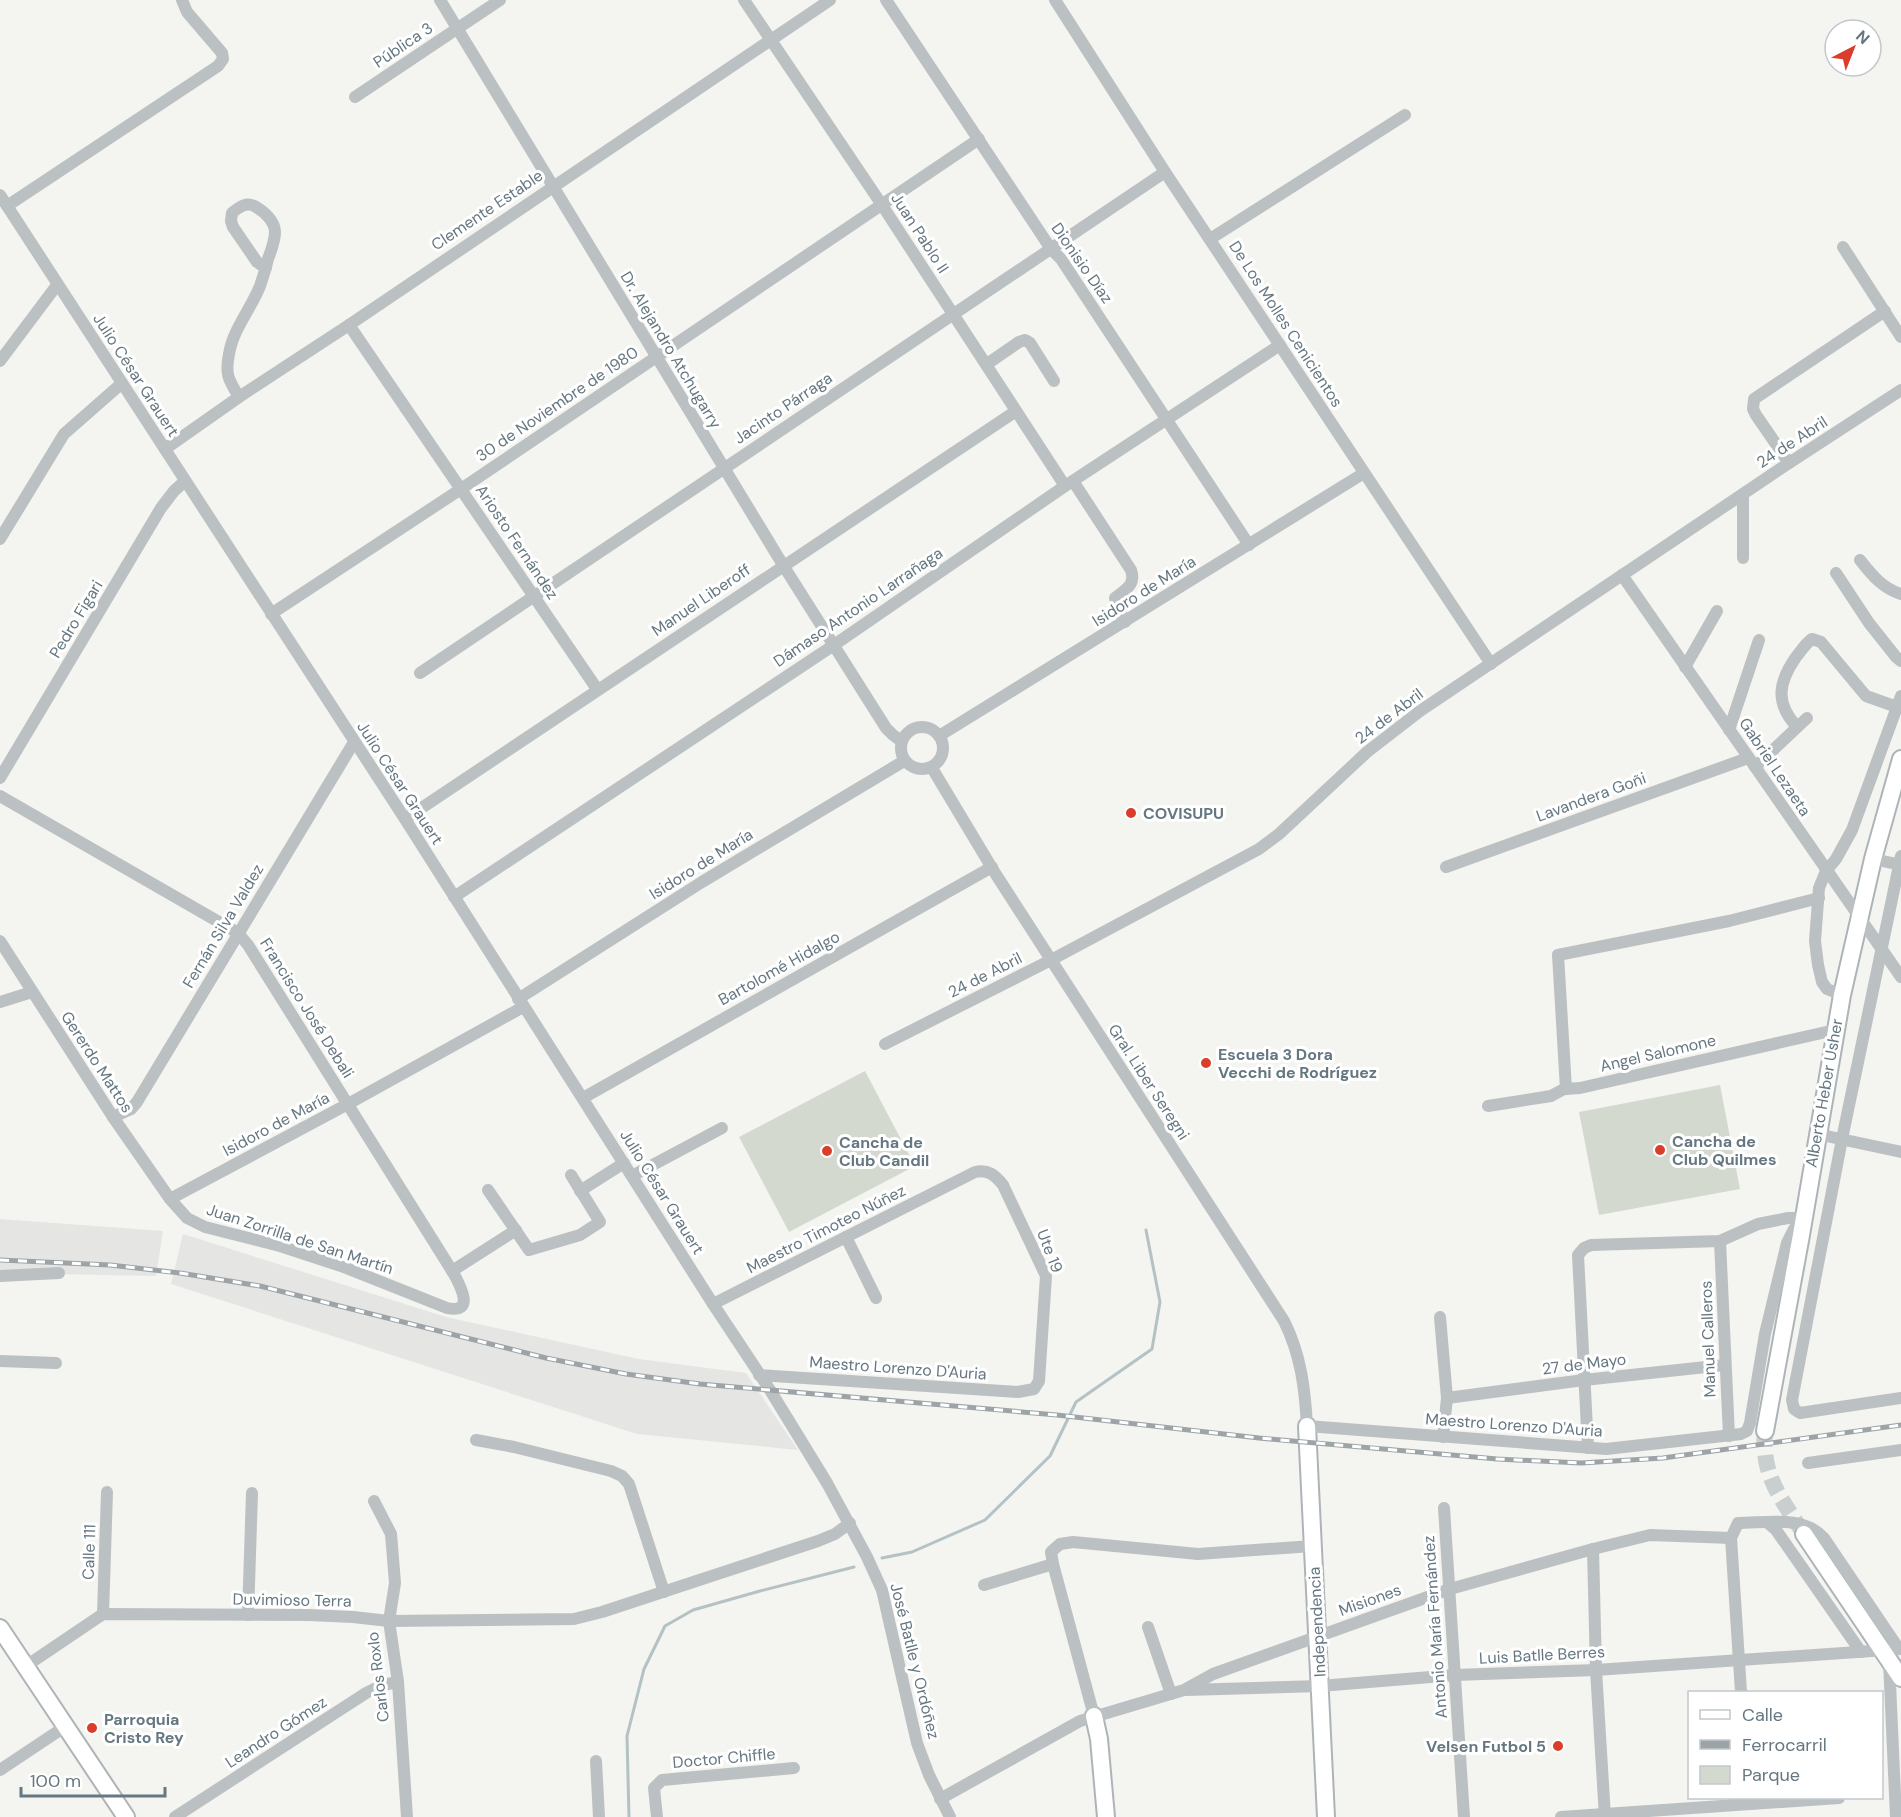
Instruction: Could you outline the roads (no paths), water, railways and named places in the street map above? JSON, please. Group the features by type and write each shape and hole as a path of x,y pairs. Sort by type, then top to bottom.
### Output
{"street":[{"path":"7,206 219,66 224,59 222,53 187,12 182,0"},
{"name":"Dr. Alejandro Atchugarry","path":"440,0 783,565 886,728 901,741"},
{"name":"Pública 3","path":"355,97 500,0"},
{"name":"Juan Pablo II","path":"744,0 1017,411 1131,570 1132,583 1116,598 1115,602 1125,622"},
{"name":"Clemente Estable","path":"165,448 552,185 830,0"},
{"name":"Dionisio Díaz","path":"886,0 1250,545"},
{"name":"De Los Molles Cenicientos","path":"1055,0 1165,172 1491,664"},
{"path":"1210,239 1405,115"},
{"name":"30 de Noviembre de 1980","path":"271,614 461,489 979,140"},
{"name":"Jacinto Párraga","path":"420,673 1165,172"},
{"name":"Julio César Grauert","path":"0,195 405,819 770,1390"},
{"path":"239,397 228,380 226,371 230,350 236,333 260,287 266,268 275,232 273,224 258,207 251,204 244,205 232,213 233,227 257,262 266,268"},
{"path":"1843,247 1901,337"},
{"path":"0,361 57,285"},
{"path":"1789,463 1756,415 1753,408 1754,399 1885,311"},
{"name":"Ariosto Fernández","path":"349,324 597,689"},
{"path":"987,364 1025,340 1030,343 1054,381"},
{"name":"Dámaso Antonio Larrañaga","path":"454,897 1280,345"},
{"path":"0,539 64,434 122,384"},
{"name":"24 de Abril","path":"885,1044 1051,960 1259,849 1279,834 1383,739 1420,711 1901,390"},
{"name":"Manuel Liberoff","path":"405,819 1017,411"},
{"name":"Isidoro de María","path":"939,736 1364,473"},
{"name":"Pedro Figari","path":"0,778 161,508 185,481"},
{"path":"1743,494 1743,558"},
{"path":"1860,560 1878,581 1892,591 1901,594"},
{"path":"1836,573 1869,623 1901,661"},
{"name":"Gabriel Lezaeta","path":"1622,575 1901,977"},
{"path":"1685,667 1717,611"},
{"path":"1797,727 1781,700 1782,688 1791,664 1812,639 1821,642 1866,696 1899,701 1852,830 1836,859 1826,871 1819,888 1815,941 1818,965 1822,982 1827,989 1842,995"},
{"path":"1729,730 1759,640"},
{"path":"1752,762 1807,718"},
{"path":"919,727 930,729 939,736 943,751 939,761 932,768 926,770 914,768 904,761 900,751 901,741 908,731 919,727"},
{"name":"Fernán Silva Valdez","path":"113,1118 131,1109 137,1102 354,742"},
{"name":"Alberto Heber Usher","path":"1765,1431 1842,995 1858,918 1901,759"},
{"name":"Isidoro de María","path":"170,1199 348,1104 521,1003 702,882 904,761"},
{"name":"Lavandera Goñi","path":"1446,867 1752,762"},
{"name":"Gral. Liber Seregni","path":"932,768 992,867 1291,1334 1299,1361 1307,1426"},
{"name":"Francisco José Debali","path":"0,796 238,933 248,945 452,1271 463,1292 464,1303 460,1307"},
{"path":"1873,859 1900,862"},
{"name":"Alberto Heber Usher","path":"1900,862 1842,1139 1792,1400 1794,1409 1800,1413 1807,1413 1901,1398"},
{"name":"Bartolomé Hidalgo","path":"583,1098 992,867"},
{"path":"1566,1089 1558,955 1728,921 1819,898"},
{"name":"Gererdo Mattos","path":"0,941 113,1118 170,1199"},
{"path":"0,1002 32,992"},
{"name":"Angel Salomone","path":"1488,1106 1551,1096 1566,1089 1580,1088 1835,1030"},
{"path":"632,1176 722,1128"},
{"path":"1817,1134 1901,1152"},
{"path":"580,1191 624,1163"},
{"name":"Maestro Timoteo Núñez","path":"713,1304 967,1176 981,1171 987,1172"},
{"name":"Ute 19","path":"987,1172 998,1179 1007,1192 1046,1276 1039,1381 1034,1389"},
{"path":"488,1190 529,1250 580,1235 600,1222 571,1175"},
{"name":"Juan Zorrilla de San Martín","path":"170,1199 187,1218 205,1227 280,1246 341,1266 447,1308 460,1307"},
{"path":"1588,1448 1578,1255 1584,1248 1591,1245 1720,1240 1758,1224 1788,1218 1803,1218"},
{"name":"Maestro Lorenzo D'Auria","path":"1307,1426 1606,1449 1741,1434 1747,1431 1750,1424 1765,1334 1787,1243 1803,1218"},
{"path":"452,1271 516,1230"},
{"path":"846,1237 876,1298"},
{"name":"Manuel Calleros","path":"1720,1240 1729,1436"},
{"path":"0,1276 59,1273"},
{"path":"1440,1317 1447,1398 1443,1437"},
{"path":"0,1361 56,1363"},
{"name":"27 de Mayo","path":"1447,1398 1725,1365"},
{"name":"Maestro Lorenzo D'Auria","path":"759,1375 1018,1392 1034,1389"},
{"name":"José Batlle y Ordóñez","path":"770,1390 850,1523 882,1590 917,1743 929,1775 950,1817"},
{"name":"Independencia","path":"1307,1426 1326,1817"},
{"path":"476,1440 590,1465 622,1476 629,1484 664,1592"},
{"path":"1808,1463 1901,1450"},
{"name":"Calle 111","path":"104,1614 107,1492"},
{"path":"248,1615 252,1493"},
{"name":"Carlos Roxlo","path":"374,1501 391,1534 395,1583 389,1621 398,1682 407,1817"},
{"name":"Antonio María Fernández","path":"1444,1508 1464,1817"},
{"path":"1741,1691 1731,1538 1738,1523 1781,1522 1805,1524 1816,1529 1824,1538 1893,1652 1901,1678"},
{"name":"Duvimioso Terra","path":"104,1614 352,1617 389,1621 574,1619 602,1612 818,1541 835,1534 850,1523"},
{"path":"1768,1523 1776,1530 1861,1652"},
{"path":"1804,1534 1893,1652 1898,1793 1896,1817"},
{"name":"Misiones","path":"940,1799 1071,1726 1094,1716 1184,1690 1213,1674 1450,1589 1650,1535 1731,1538"},
{"path":"1106,1817 1100,1739 1051,1552 1060,1544 1073,1542 1198,1554 1313,1546"},
{"path":"1593,1549 1596,1670 1605,1816"},
{"path":"984,1585 1053,1564"},
{"path":"26,1666 104,1614"},
{"path":"1148,1627 1171,1694"},
{"path":"0,1628 126,1817"},
{"name":"Luis Batlle Berres","path":"1184,1690 1320,1686 1455,1676 1893,1652"},
{"name":"Leandro Gómez","path":"175,1817 372,1689 398,1682"},
{"path":"0,1770 66,1726"},
{"path":"596,1761 599,1817"},
{"name":"Doctor Chiffle","path":"657,1817 654,1788 662,1780 794,1768"},
{"path":"1883,1794 1898,1793"},
{"path":"1561,1817 1605,1816 1818,1799"}],"waterway":[{"path":"882,1558 912,1552 985,1520 1050,1456 1076,1402 1152,1349 1160,1302 1146,1230"},
{"path":"629,1817 627,1736 644,1669 665,1626 693,1610 854,1567"}],"tunnel":[{"path":"1765,1431 1766,1461 1774,1486 1804,1534"}],"railway":[{"path":"0,1260 110,1265 260,1286 546,1358 626,1374 700,1384 1057,1415 1259,1438 1497,1459 1581,1463 1663,1458 1901,1425"}],"place":[{"name":"COVISUPU","path":"1131,813"},
{"name":"Escuela 3 Dora Vecchi de Rodríguez","path":"1206,1063"},
{"name":"Cancha de Club Quilmes","path":"1660,1150"},
{"name":"Cancha de Club Candil","path":"827,1151"},
{"name":"Parroquia Cristo Rey","path":"92,1728"},
{"name":"Velsen Futbol 5","path":"1558,1746"}]}
